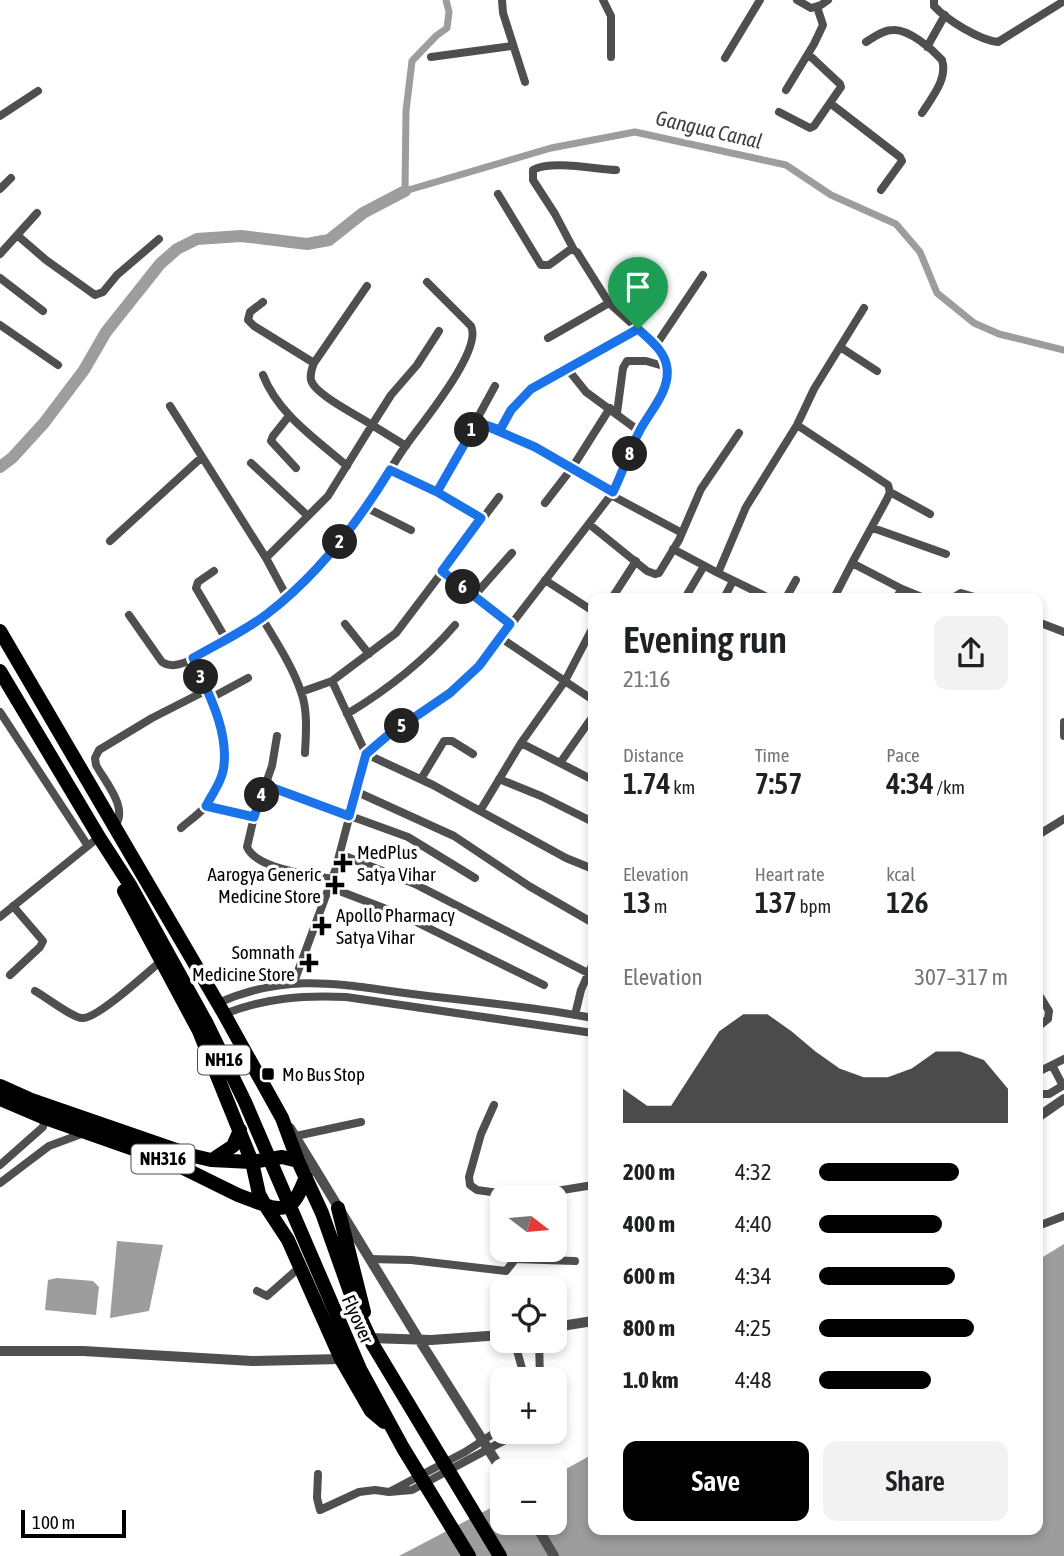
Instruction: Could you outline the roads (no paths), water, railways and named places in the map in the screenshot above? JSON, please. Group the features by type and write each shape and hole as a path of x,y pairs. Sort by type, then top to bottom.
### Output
{"highway":[{"name":"NH16","path":"0,631 117,818 282,1118 322,1213 367,1332 500,1556"},
{"name":"NH16","path":"0,671 90,840 117,866"},
{"name":"Flyover","path":"117,866 212,1035 245,1102 352,1354 391,1426"},
{"path":"117,866 125,893 199,1031 252,1162 259,1194 278,1223 300,1266 341,1359 371,1411 391,1426"},
{"name":"NH316","path":"0,1086 53,1116"},
{"name":"NH316","path":"0,1099 83,1127 173,1163 265,1205"},
{"name":"NH316","path":"83,1127 211,1160 252,1162"},
{"path":"211,1160 229,1150 238,1139 240,1130"},
{"path":"252,1162 282,1157 298,1161"},
{"path":"265,1205 278,1209 291,1205 306,1177"},
{"path":"247,1198 278,1223"},
{"path":"338,1208 363,1304 367,1332"},
{"name":"NH16","path":"391,1426 470,1556"}],"street":[{"path":"502,0 512,46 525,82"},
{"path":"603,0 611,16 611,57"},
{"path":"725,58 760,0"},
{"path":"797,0 817,8 828,0"},
{"path":"934,0 934,6 945,15 984,40 998,42 1062,6"},
{"path":"786,90 823,25 817,8"},
{"path":"927,47 945,15"},
{"path":"866,41 893,30 904,32 942,60 944,70 940,83 922,113"},
{"path":"431,57 512,46"},
{"path":"779,112 810,128 841,87 808,54"},
{"path":"0,116 38,91"},
{"path":"830,103 900,157 902,161 881,190"},
{"path":"294,982 340,854 366,754 387,736 450,693 479,666 612,493 639,431 667,381 667,367 656,345 609,303 533,180 533,170 541,166 616,170"},
{"path":"0,189 11,178"},
{"path":"498,194 541,265 549,265 567,251 574,250"},
{"path":"0,254 37,213"},
{"path":"17,235 90,294 97,295 159,239"},
{"path":"656,345 703,275"},
{"path":"0,278 43,311"},
{"path":"129,615 166,664 176,666 262,618 303,584 367,508 452,381 474,333 471,326 427,282"},
{"path":"368,286 313,363 310,377 315,388 406,446"},
{"path":"263,302 250,313 248,320 313,363"},
{"path":"548,338 609,303"},
{"path":"718,573 746,507 864,309"},
{"path":"0,325 58,365"},
{"path":"500,430 511,410 531,389 638,329"},
{"path":"266,558 328,495 391,396 417,365 439,331"},
{"path":"840,347 877,371"},
{"path":"545,503 614,410 627,361 646,361 667,367"},
{"path":"566,368 586,392 639,431"},
{"path":"263,375 268,388 289,416 347,466"},
{"path":"437,492 495,386"},
{"path":"170,405 266,558 287,597"},
{"path":"289,416 271,441 296,468"},
{"path":"477,422 500,430 572,468 682,533"},
{"path":"797,425 886,482 890,492 930,514"},
{"path":"589,524 655,574 662,570 701,489 740,433"},
{"path":"110,541 202,457"},
{"path":"251,463 308,516"},
{"path":"390,470 437,492 481,518"},
{"path":"837,593 890,492"},
{"path":"301,692 332,681 396,633 499,497"},
{"path":"367,508 411,530"},
{"path":"873,528 946,554"},
{"path":"673,549 758,593"},
{"path":"474,596 512,553"},
{"path":"615,593 636,561"},
{"path":"852,563 912,593"},
{"path":"688,593 704,565"},
{"path":"214,571 198,582 196,588 226,639"},
{"path":"442,571 510,624"},
{"path":"545,580 588,608"},
{"path":"789,593 796,580"},
{"path":"727,593 733,581"},
{"path":"899,593 902,589"},
{"path":"262,618 301,692 305,712 305,753"},
{"path":"345,624 369,654"},
{"path":"1043,624 1064,632"},
{"path":"347,713 367,702 415,665 438,645 455,625"},
{"path":"480,811 565,681 588,637"},
{"path":"501,638 588,697"},
{"path":"181,828 206,806 218,785 225,763 220,727 193,658"},
{"path":"117,818 96,765 95,758 99,750 152,718 248,678"},
{"path":"332,681 366,754 421,779 566,858 588,867"},
{"path":"0,712 90,840 0,917"},
{"path":"1064,722 1064,736"},
{"path":"559,763 588,723"},
{"path":"276,736 272,766 254,817 247,847 254,857 330,883 544,985"},
{"path":"421,779 444,741 452,741 473,754"},
{"path":"522,743 588,778"},
{"path":"499,779 588,820"},
{"path":"265,785 417,841 475,878"},
{"path":"355,791 454,836 529,886 588,920"},
{"path":"206,806 254,817"},
{"path":"1043,832 1064,819"},
{"path":"340,854 415,884 588,973 575,1015"},
{"path":"10,975 43,941 13,906"},
{"path":"35,991 76,1016 87,1018 161,961"},
{"path":"221,1008 265,987 294,982 352,984 588,1017"},
{"path":"221,1008 311,995 346,997 588,1032"},
{"path":"1043,1001 1049,1011 1048,1018 1043,1022"},
{"path":"1043,1068 1064,1059"},
{"path":"1043,1096 1063,1086 1052,1065"},
{"path":"1043,1114 1064,1099"},
{"path":"490,1192 477,1190 470,1185 469,1177 481,1134 494,1105"},
{"path":"0,1166 53,1116"},
{"path":"282,1118 296,1136 494,1458"},
{"path":"296,1136 360,1122"},
{"path":"0,1183 55,1142 83,1127"},
{"path":"567,1189 588,1186"},
{"path":"1043,1224 1064,1216"},
{"path":"370,1259 411,1260 502,1271 509,1269 511,1262"},
{"path":"567,1260 575,1261"},
{"path":"257,1292 267,1296 300,1266"},
{"path":"567,1325 588,1322"},
{"path":"367,1332 431,1340 490,1337"},
{"path":"0,1352 83,1351 252,1361 341,1359"},
{"path":"388,1492 465,1452 490,1436"},
{"path":"318,1474 317,1498 320,1510 359,1492 412,1490 498,1444"},
{"path":"542,1535 554,1556"}],"waterway":[{"name":"Gangua Canal","path":"446,0 449,12 447,28 412,61 406,111 405,191 551,148 635,132 786,165 831,195 896,224 920,252 937,293 974,323 999,334 1064,350"},
{"path":"0,467 12,458 44,423 84,370 106,332 160,264 177,249 197,239 241,236 307,244 329,240 363,213 405,191"}],"place":[{"name":"MedPlus Satya Vihar","path":"343,863"},
{"name":"Aarogya Generic Medicine Store","path":"335,885"},
{"name":"Apollo Pharmacy Satya Vihar","path":"322,926"},
{"name":"Somnath Medicine Store","path":"309,963"},
{"name":"Mo Bus Stop","path":"268,1074"}]}
